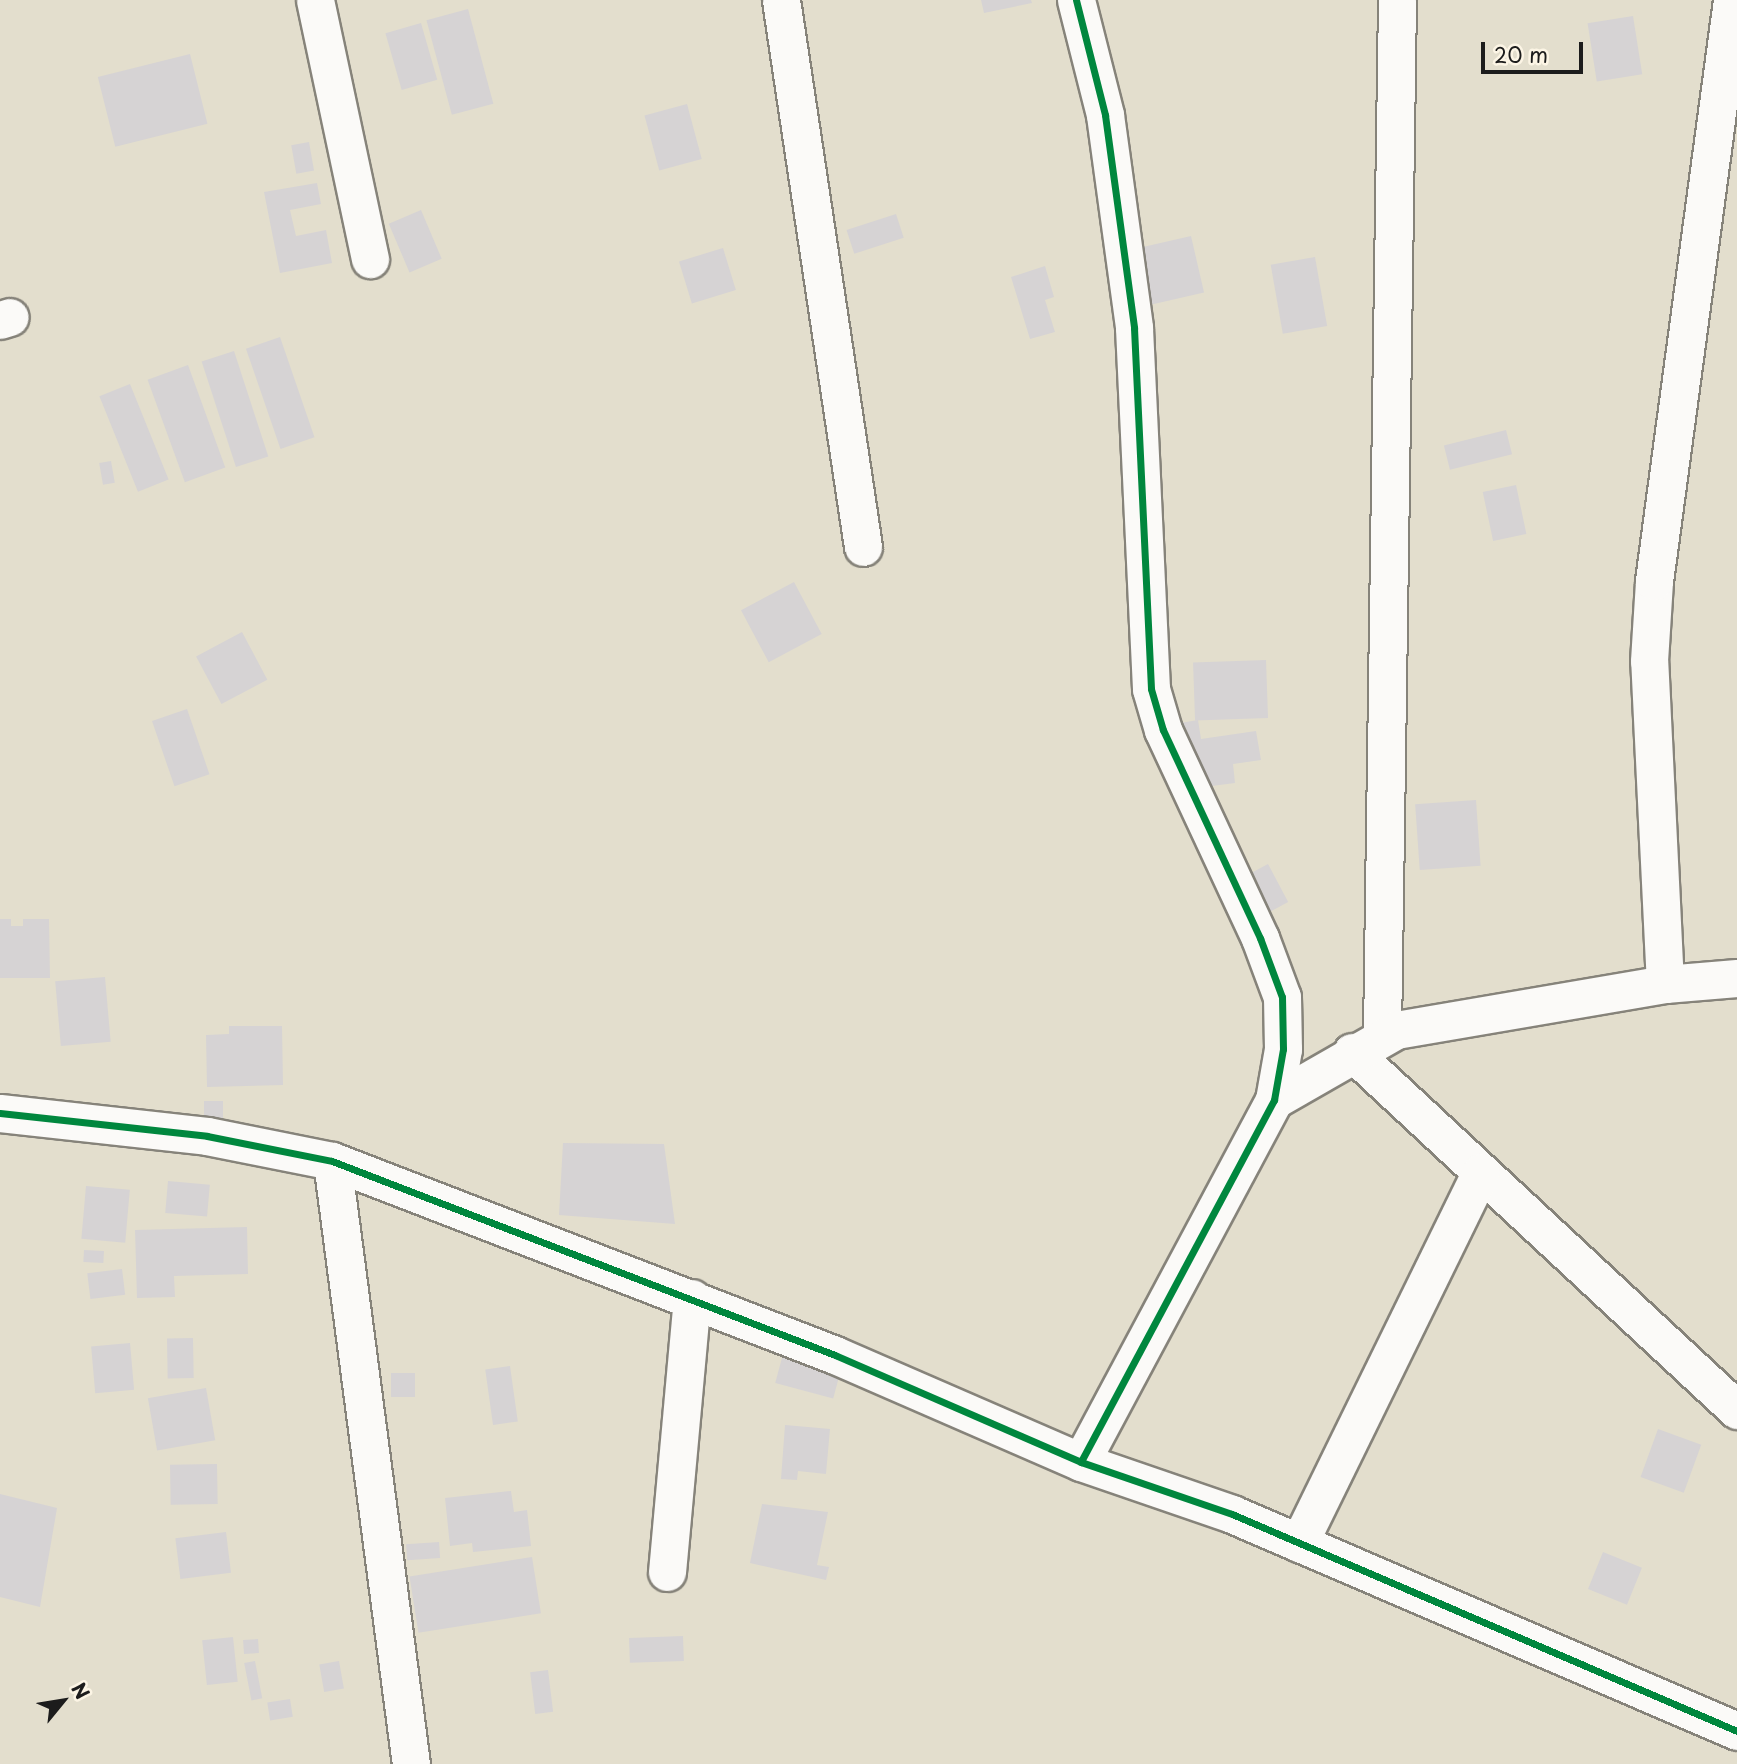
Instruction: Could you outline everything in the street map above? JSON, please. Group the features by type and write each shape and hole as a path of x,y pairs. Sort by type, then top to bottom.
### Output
{"street":[{"path":"315,0 370,259"},
{"path":"781,0 863,547"},
{"path":"1076,0 1105,115 1134,328 1151,689 1163,730 1260,938 1282,997 1283,1049 1274,1100 1081,1462"},
{"path":"1397,0 1367,1043 1481,1172 1737,1410"},
{"path":"1665,984 1649,661 1654,581 1732,0"},
{"path":"1274,1100 1367,1043 1665,984 1737,978"},
{"path":"0,1113 207,1136 332,1161 692,1298 1081,1462 1232,1514 1737,1731"},
{"path":"332,1161 411,1764"},
{"path":"1298,1543 1481,1172"},
{"path":"667,1572 692,1298"}],"building":[{"path":"981,0 1031,0 1032,3 984,13"},
{"path":"468,9 493,104 452,115 426,20"},
{"path":"1633,16 1642,74 1597,81 1588,23"},
{"path":"421,23 437,80 402,90 385,33"},
{"path":"190,54 207,124 115,147 98,77"},
{"path":"687,104 702,159 659,170 644,115"},
{"path":"309,142 314,171 296,174 291,145"},
{"path":"317,183 321,204 290,210 296,236 326,230 332,263 280,273 264,192"},
{"path":"421,210 442,259 409,272 389,224"},
{"path":"896,214 904,238 854,254 847,230"},
{"path":"1191,236 1204,293 1149,305 1136,249"},
{"path":"723,248 736,290 692,304 679,261"},
{"path":"1315,257 1327,326 1283,334 1271,265"},
{"path":"1045,266 1054,297 1045,300 1055,332 1030,339 1011,277"},
{"path":"280,337 315,437 280,449 246,349"},
{"path":"234,351 268,457 236,467 202,362"},
{"path":"188,365 225,467 185,482 148,380"},
{"path":"130,384 169,479 138,492 99,396"},
{"path":"1506,430 1512,454 1450,470 1444,445"},
{"path":"111,461 115,483 103,485 99,463"},
{"path":"1516,485 1526,534 1493,541 1483,492"},
{"path":"794,582 822,634 769,662 741,610"},
{"path":"242,632 267,680 221,704 196,656"},
{"path":"1266,660 1268,718 1195,721 1193,663"},
{"path":"187,709 209,774 174,786 152,721"},
{"path":"1198,720 1201,739 1256,731 1261,760 1233,764 1235,783 1204,787 1202,768 1187,770 1180,723"},
{"path":"1476,800 1481,866 1420,870 1415,804"},
{"path":"1268,864 1288,902 1263,915 1243,877"},
{"path":"0,919 11,919 11,926 23,926 23,919 49,919 50,978 0,978"},
{"path":"105,977 111,1042 61,1046 55,981"},
{"path":"229,1026 282,1026 283,1085 207,1087 206,1035 229,1034"},
{"path":"204,1101 223,1101 223,1128 204,1128"},
{"path":"563,1143 664,1144 675,1224 559,1215"},
{"path":"168,1181 210,1185 207,1217 165,1213"},
{"path":"86,1186 130,1190 125,1243 81,1239"},
{"path":"247,1227 248,1274 174,1276 175,1297 137,1298 135,1230"},
{"path":"84,1250 104,1251 103,1263 83,1262"},
{"path":"122,1269 125,1295 90,1299 87,1273"},
{"path":"167,1338 193,1338 194,1378 168,1378"},
{"path":"130,1343 134,1390 95,1393 91,1346"},
{"path":"783,1354 841,1370 833,1399 775,1383"},
{"path":"510,1366 518,1421 493,1425 485,1369"},
{"path":"391,1373 415,1373 415,1397 391,1397"},
{"path":"206,1388 215,1440 157,1450 148,1398"},
{"path":"785,1425 830,1429 826,1474 798,1471 797,1480 781,1479"},
{"path":"1658,1429 1701,1445 1684,1493 1641,1477"},
{"path":"217,1464 218,1504 171,1505 170,1465"},
{"path":"511,1491 514,1512 527,1510 531,1546 473,1552 472,1543 450,1546 445,1498"},
{"path":"0,1494 57,1508 40,1607 0,1597"},
{"path":"762,1504 828,1512 817,1565 829,1567 826,1580 750,1563"},
{"path":"226,1532 231,1573 180,1579 175,1538"},
{"path":"439,1542 440,1558 407,1560 406,1544"},
{"path":"1603,1552 1642,1568 1627,1605 1588,1589"},
{"path":"532,1557 541,1613 418,1633 410,1576"},
{"path":"683,1636 684,1661 630,1663 629,1638"},
{"path":"233,1637 238,1682 207,1685 202,1640"},
{"path":"258,1639 259,1653 244,1654 243,1640"},
{"path":"255,1661 262,1698 251,1700 244,1663"},
{"path":"339,1661 344,1689 324,1692 319,1664"},
{"path":"548,1670 553,1712 535,1714 530,1672"},
{"path":"290,1699 293,1717 270,1720 267,1703"}],"cycle path":[{"path":"1076,0 1105,115 1134,328 1151,689 1163,730 1260,938 1282,997 1283,1049 1274,1100 1081,1462"},
{"path":"0,1113 207,1136 332,1161 835,1355 1081,1462 1232,1514 1737,1731"}]}
